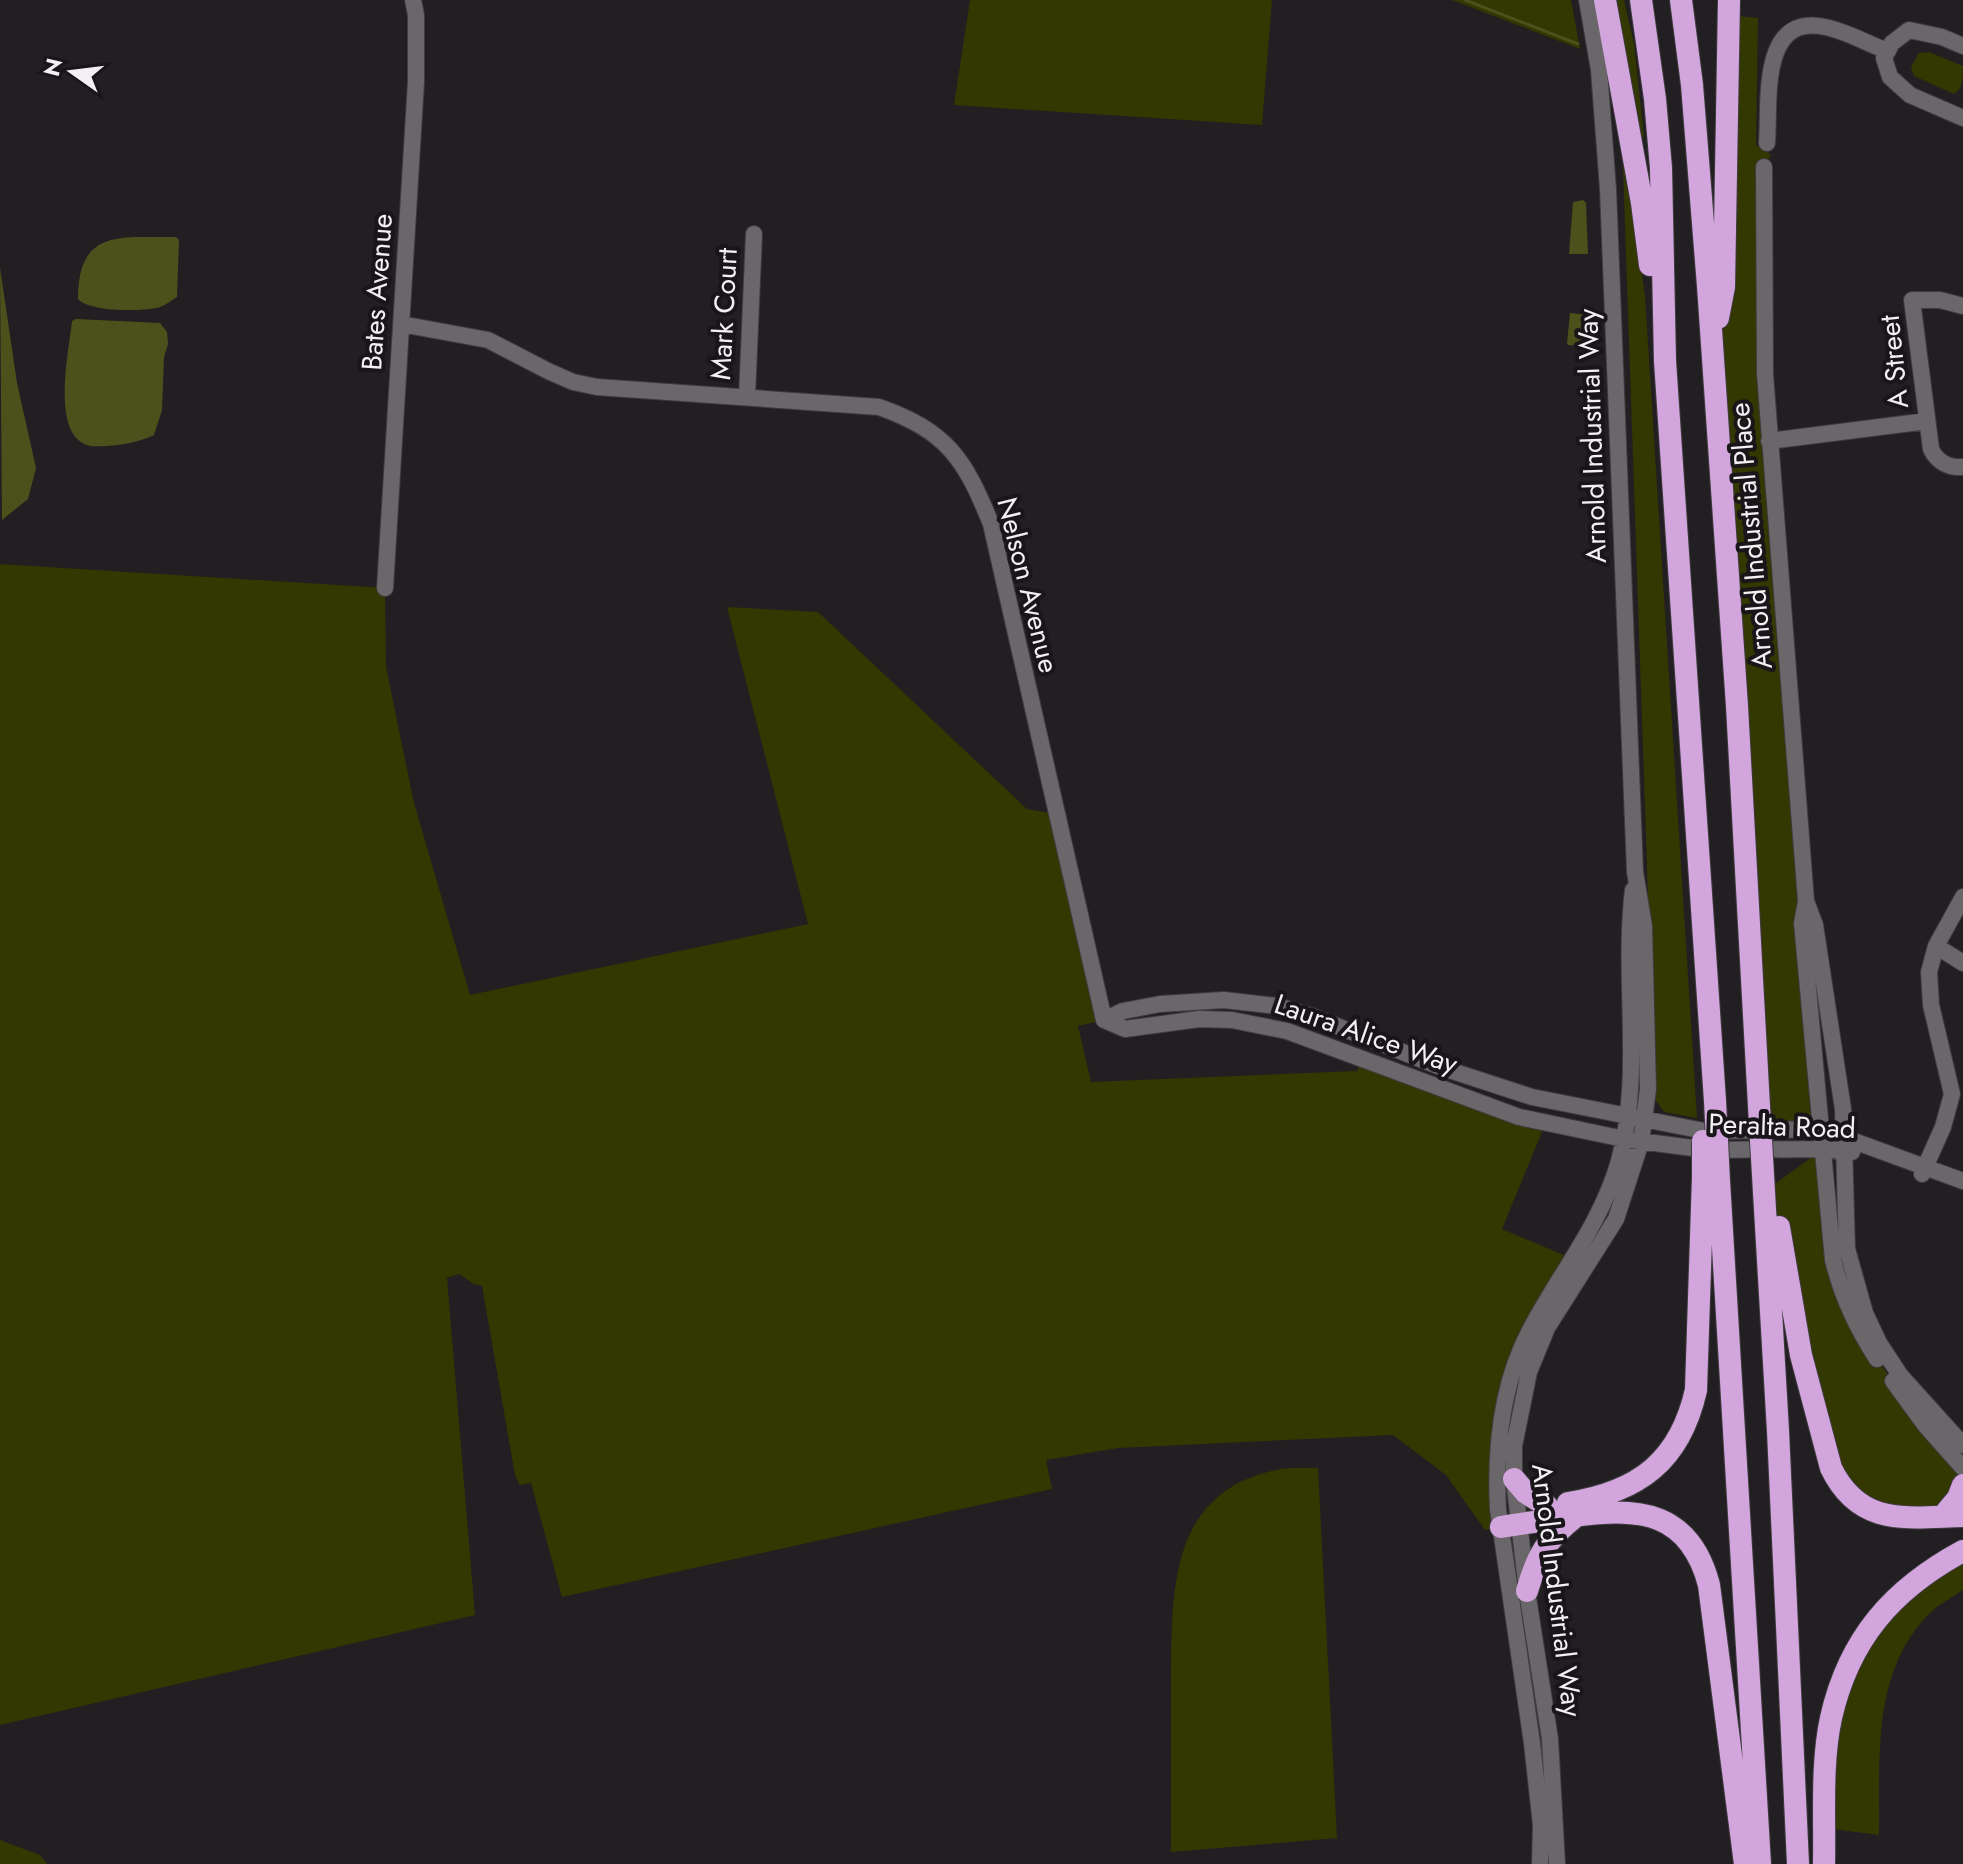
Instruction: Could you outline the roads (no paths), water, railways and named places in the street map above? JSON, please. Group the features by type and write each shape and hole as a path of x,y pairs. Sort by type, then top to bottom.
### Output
{"highway":[{"path":"1605,0 1648,241 1656,322 1665,361"},
{"path":"1641,0 1661,168 1665,361 1705,970 1711,1179 1748,1814 1745,1864"},
{"path":"1681,0 1692,85 1712,346 1737,706 1759,1110 1770,1193 1801,1355 1831,1469 1848,1492 1876,1512 1906,1519 1953,1516 1963,1485"},
{"path":"1712,346 1724,287 1729,8"},
{"path":"1512,1522 1547,1506 1611,1494 1633,1484 1659,1465 1678,1441 1690,1416 1696,1390 1711,1179"},
{"path":"1770,1193 1798,1864"},
{"path":"1514,1479 1526,1493 1547,1506"},
{"path":"1512,1522 1625,1511 1649,1515 1680,1531 1692,1543 1703,1563 1709,1585 1748,1814 1760,1864"},
{"path":"1527,1591 1535,1562 1547,1541 1576,1516"},
{"path":"1824,1864 1827,1749 1831,1718 1853,1656 1866,1634 1898,1594 1931,1569 1963,1551"}],"street":[{"name":"Bates Avenue","path":"385,588 417,72 413,0"},
{"name":"Arnold Industrial Way","path":"1557,1864 1550,1739 1527,1591 1498,1468 1501,1427 1512,1375 1528,1334 1602,1209 1646,1118 1648,1089 1644,926 1635,872 1608,189 1598,61 1587,0"},
{"path":"1767,143 1775,51 1791,30 1812,25 1828,27 1888,51"},
{"path":"1963,46 1942,37 1909,30 1892,43 1884,58 1890,77 1910,95 1963,118"},
{"name":"Arnold Industrial Place","path":"1764,167 1763,329 1769,441 1806,901 1817,940 1843,1109 1847,1249 1865,1313 1879,1343 1900,1375 1963,1445"},
{"name":"Mark Court","path":"747,397 754,234"},
{"name":"A Street","path":"1963,306 1940,300 1912,300 1934,456 1952,467 1963,467"},
{"name":"Nelson Avenue","path":"401,324 488,340 573,382 634,392 879,407 901,415 938,438 962,462 974,481 991,524 1104,1020"},
{"name":"A Street","path":"1769,441 1927,421"},
{"name":"Arnold Industrial Way","path":"1540,1864 1541,1825 1512,1522 1514,1446 1529,1372 1547,1328 1616,1219 1633,1141 1628,1114 1628,925 1635,872"},
{"path":"1924,1170 1943,1127 1952,1094 1931,1005 1929,972 1936,946 1963,897"},
{"name":"Arnold Industrial Place","path":"1806,901 1802,923 1833,1260 1841,1294 1859,1331 1882,1366 1925,1425 1963,1468"},
{"path":"1936,946 1963,963"},
{"name":"Laura Alice Way","path":"1104,1020 1123,1011 1193,1002 1224,1000 1277,1006 1314,1017 1443,1068 1532,1097 1646,1118"},
{"name":"Laura Alice Way","path":"1104,1020 1125,1029 1199,1019 1232,1020 1273,1027 1364,1057 1519,1117 1633,1141"},
{"name":"Peralta Road","path":"1646,1118 1704,1131 1821,1129 1843,1144 1963,1181"},
{"name":"Peralta Road","path":"1633,1141 1708,1150 1823,1149 1843,1144"},
{"name":"Peralta Road","path":"1924,1170 1963,1190"}],"waterway":[{"path":"1465,0 1578,44"}]}
